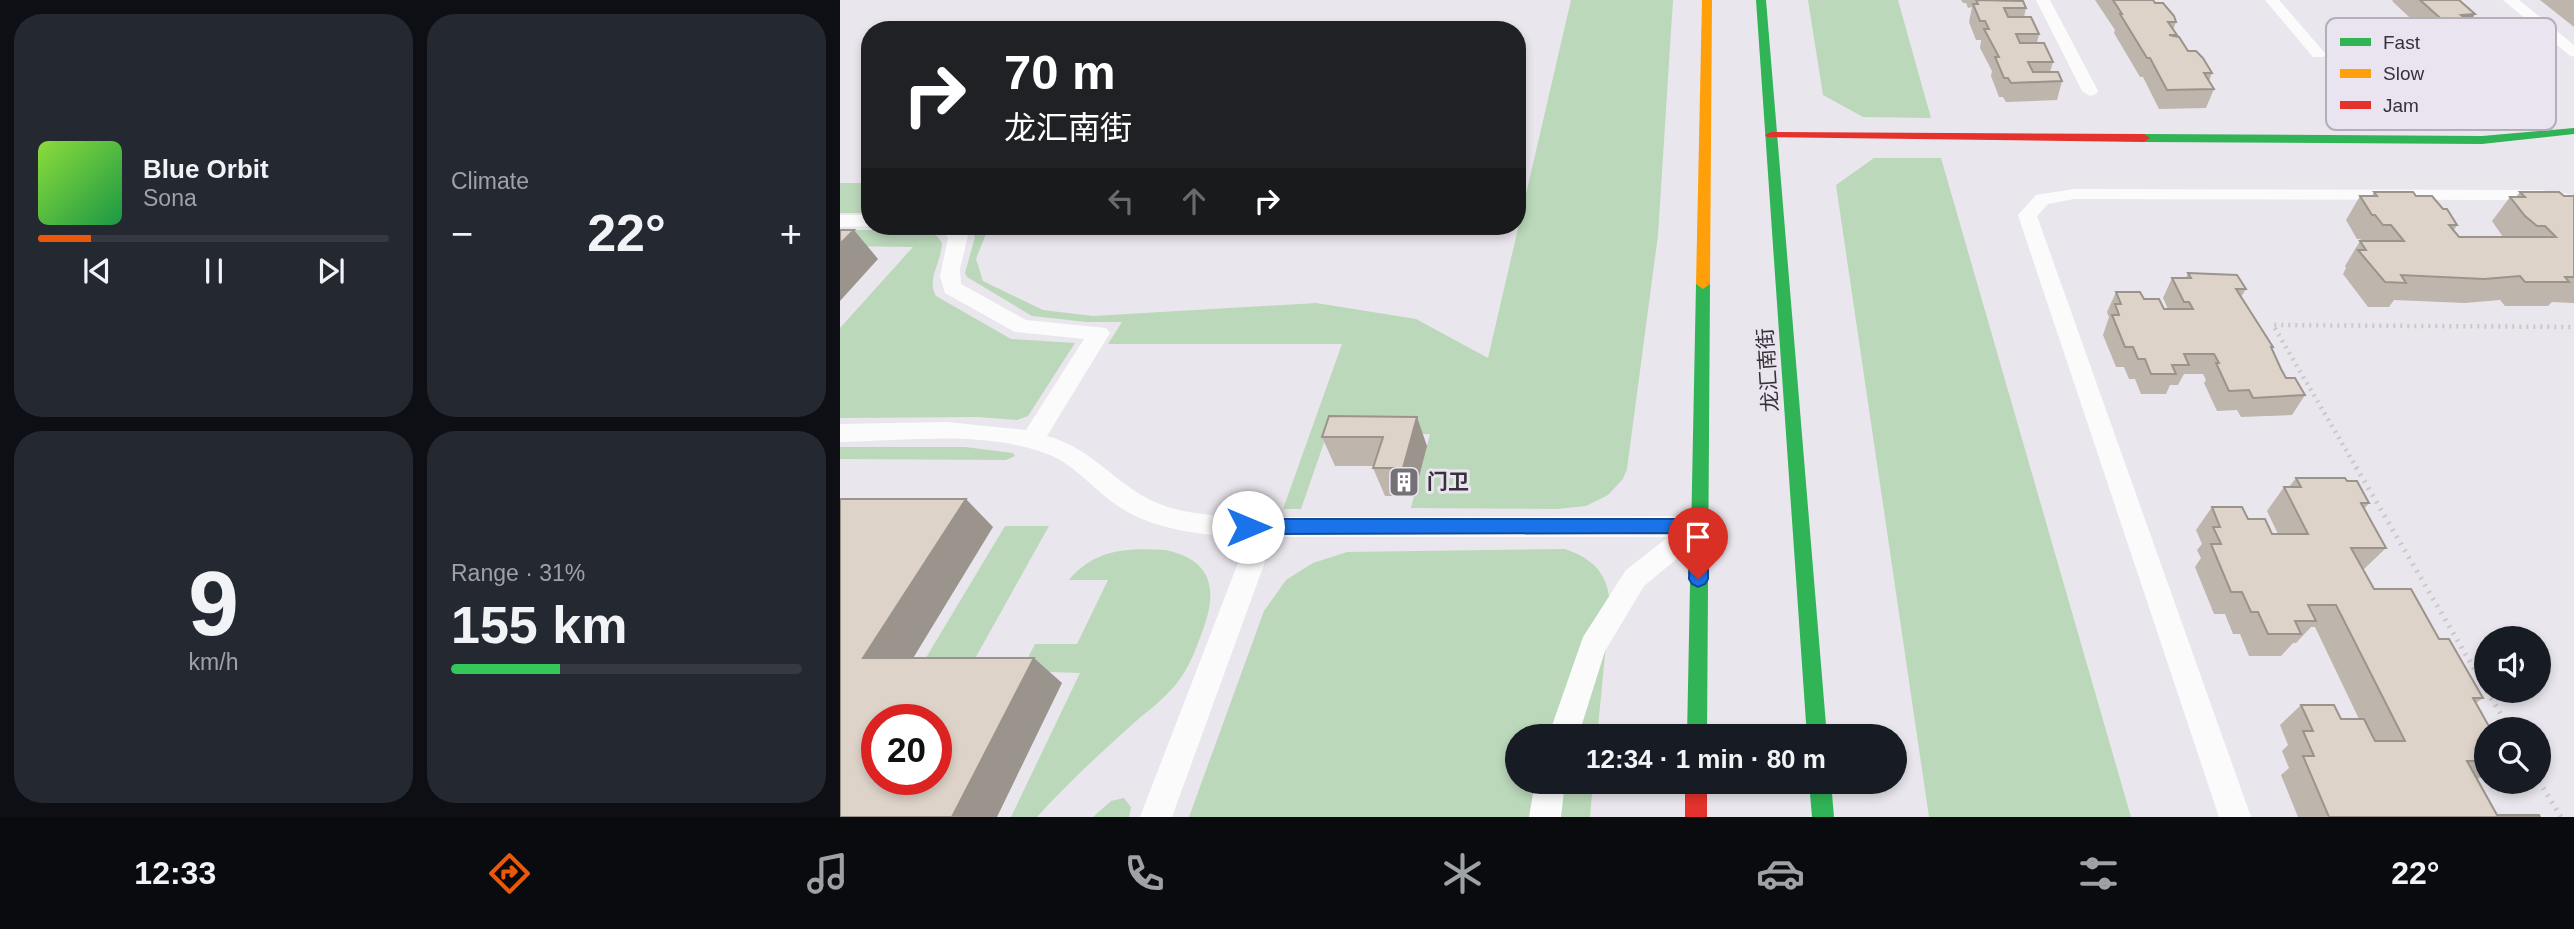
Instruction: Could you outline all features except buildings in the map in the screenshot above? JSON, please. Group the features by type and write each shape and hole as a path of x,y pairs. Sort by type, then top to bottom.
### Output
{"main road":[{"path":"1697,724 1707,0"},
{"name":"龙汇南街","path":"1761,0 1816,724"},
{"path":"1771,135 2482,140 2574,131"},
{"path":"1696,794 1696,817"},
{"path":"1822,794 1823,817"}],"lane":[{"path":"2043,0 2090,91"},
{"path":"2272,0 2318,54"},
{"path":"2510,0 2532,18"},
{"path":"2556,37 2574,52"},
{"path":"2235,817 2027,215 2042,200 2074,194 2541,195 2574,200"},
{"path":"840,221 861,221"},
{"path":"957,235 958,246 948,276 952,288 1021,327 1099,333 1032,440"},
{"path":"840,433 972,432 1032,440 1055,447 1081,461 1124,497 1156,512 1194,523 1265,527 1699,526"},
{"path":"1567,724 1593,646 1635,578 1699,526"},
{"path":"1156,817 1265,527"},
{"path":"1545,817 1548,794"}],"path":[{"path":"2474,669 2273,325 2574,327"},
{"path":"2547,794 2560,817"}],"green space":[{"path":"1571,0 1673,0 1658,235 1627,469 1623,479 1608,495 1586,506 1557,509 1411,508 1430,434 1327,434 1301,509 1283,509 1342,344 1108,344 1122,322 1087,322 1032,316 967,277 965,273 974,235 985,235 976,259 983,281 1043,310 1093,316 1316,303 1416,319 1488,358 1517,235 1526,235 1526,194"},
{"path":"1808,0 1898,0 1931,118 1863,117 1823,95"},
{"path":"1874,158 1941,158 2131,817 1929,817 1836,185"},
{"path":"840,183 861,183 861,213 840,213"},
{"path":"840,230 861,230 861,235 937,236 942,243 933,284 936,296 1011,339 1075,343 1028,416 1017,420 978,417 840,418 840,328 913,247 840,246"},
{"path":"840,447 965,447 1013,453 1015,456 1006,460 840,459"},
{"path":"1005,526 1049,526 968,671 918,671"},
{"path":"1565,549 1584,558 1598,569 1606,584 1610,604 1598,724 1505,724 1505,794 1592,794 1590,817 1189,817 1264,611 1286,580 1313,563 1347,552"},
{"path":"1125,550 1165,550 1182,555 1203,570 1210,592 1206,620 1185,672 1165,696 1132,724 1037,817 1011,817 1080,673 1021,671 1035,644 1077,644 1108,580 1069,580 1101,556"},
{"path":"1124,798 1131,807 1129,817 1093,817 1111,801"}],"traffic: fast":[{"path":"1761,0 1816,724"},
{"path":"2144,138 2482,140 2574,131"},
{"path":"1697,724 1703,284"},
{"path":"1821,794 1823,817"}],"traffic: slow":[{"path":"1703,284 1707,0"}],"traffic: jam":[{"path":"1771,135 2144,138"},
{"path":"1696,794 1696,817"}],"place":[{"name":"门卫","path":"1404,482"}],"route":[{"path":"1248,527 1699,526 1698,579"}]}
